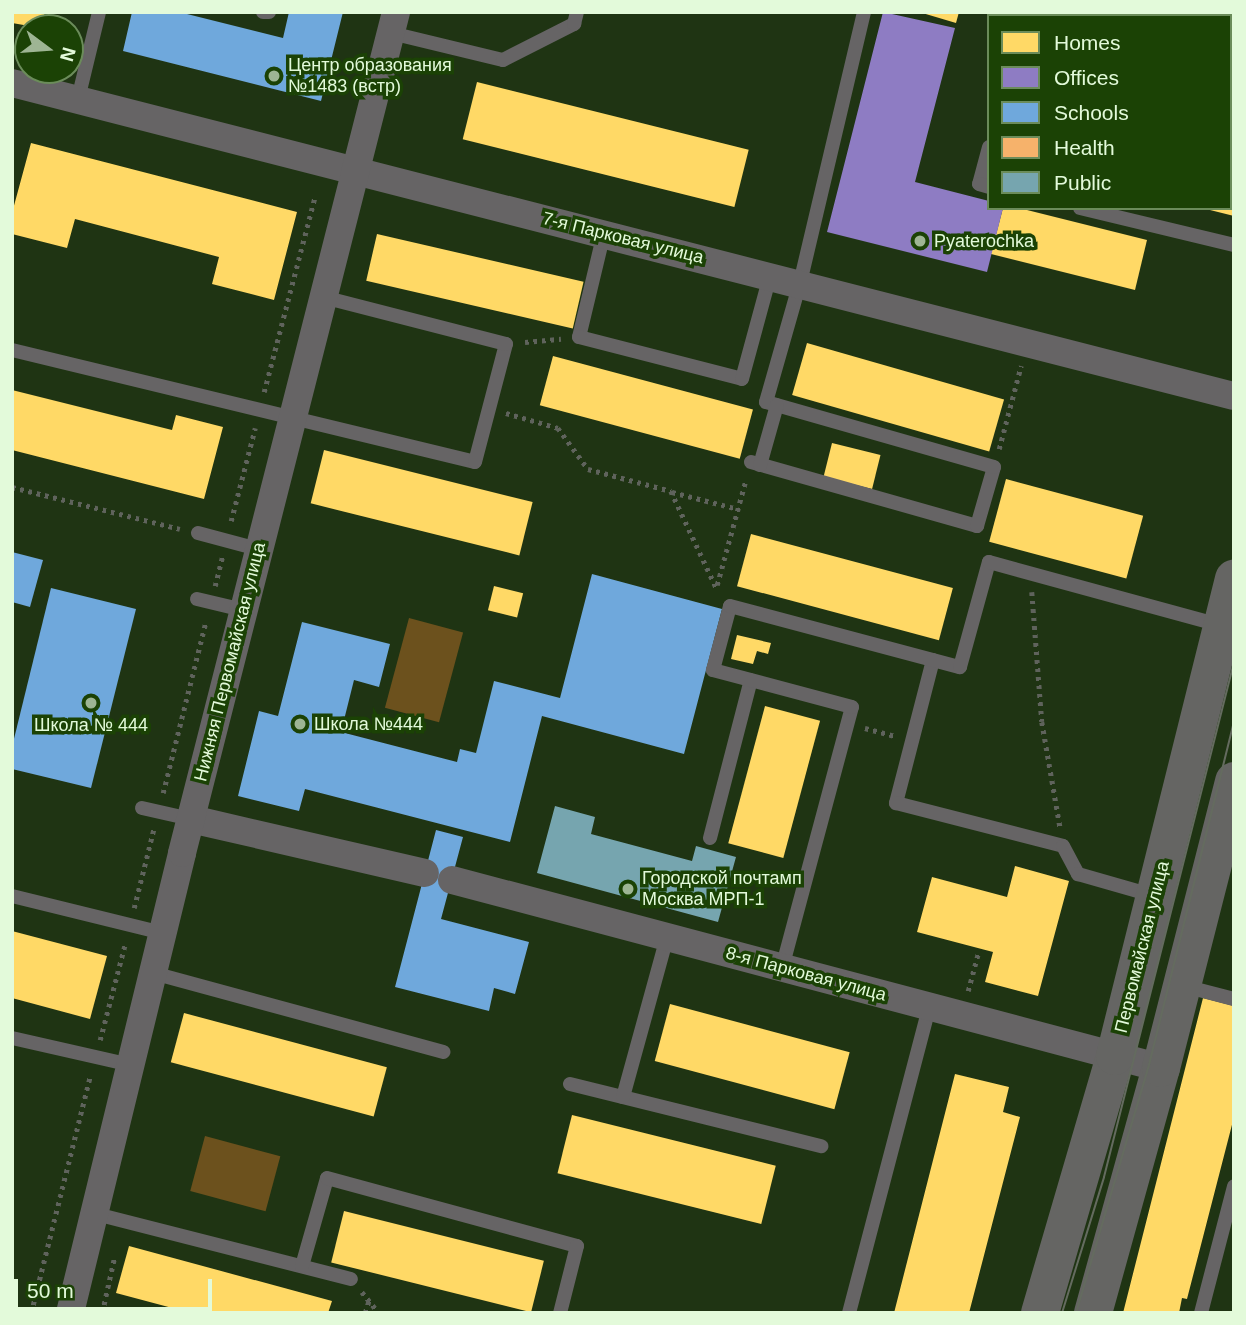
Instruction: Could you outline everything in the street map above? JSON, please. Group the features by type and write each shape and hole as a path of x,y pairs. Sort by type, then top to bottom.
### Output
{"main road":[{"name":"Первомайская улица","path":"1040,1313 1115,1056 1234,579"},
{"path":"1093,1313 1183,985 1234,781"}],"street":[{"name":"Нижняя Первомайская улица","path":"71,1313 258,549 394,22"},
{"name":"7-я Парковая улица","path":"12,83 1234,396"},
{"name":"8-я Парковая улица","path":"191,819 438,877 1161,1068"}],"lane":[{"path":"78,99 99,12"},
{"path":"263,12 269,12"},
{"path":"394,22 503,60 574,24 577,12"},
{"path":"777,405 755,463 977,526 994,467 777,405 766,402 800,284 864,12"},
{"path":"987,154 979,184 987,186"},
{"path":"1096,210 1137,215 1234,245"},
{"path":"604,233 579,337 742,379 770,276"},
{"path":"12,350 475,462 506,344 323,297"},
{"path":"198,533 258,549"},
{"path":"782,968 852,707 713,670 730,606 960,667 989,562 1222,625"},
{"path":"204,600 243,610"},
{"path":"933,660 896,803 1063,846 1078,874 1155,897"},
{"path":"710,838 751,680"},
{"path":"142,808 191,819"},
{"path":"12,896 163,933"},
{"path":"623,1097 667,937"},
{"path":"153,973 443,1052"},
{"path":"1183,985 1234,999"},
{"path":"849,1313 929,1007"},
{"path":"12,1038 131,1065"},
{"path":"569,1084 821,1146"},
{"path":"302,1266 327,1178 578,1246 560,1313"},
{"path":"1201,1313 1234,1186"},
{"path":"96,1214 351,1279"}],"path":[{"path":"31,1313 158,811 204,600 226,540 315,196"},
{"path":"506,344 579,337"},
{"path":"994,467 1027,344"},
{"path":"489,408 558,428 588,468 738,509"},
{"path":"716,587 738,509 755,463"},
{"path":"12,487 198,533"},
{"path":"671,491 716,587 730,606"},
{"path":"1030,573 1042,722 1063,846"},
{"path":"848,723 912,741"},
{"path":"962,1016 978,954"},
{"path":"365,1313 369,1300"}],"shaded area":[{"path":"409,618 463,632 439,722 385,708"},
{"path":"205,1136 280,1156 266,1211 190,1191"}],"building: Homes":[{"path":"12,12 45,12 14,14 12,23"},
{"path":"919,12 959,12 956,23"},
{"path":"477,82 749,150 734,207 463,139"},
{"path":"1232,98 1234,98 1234,216 1210,210 1232,210"},
{"path":"31,143 297,212 274,300 212,284 219,257 75,219 67,248 12,234 12,213"},
{"path":"1002,210 1027,210 1147,240 1135,290 991,254"},
{"path":"377,234 584,282 573,328 366,281"},
{"path":"807,343 1004,400 989,451 792,395"},
{"path":"553,356 753,410 740,459 540,405"},
{"path":"12,390 172,430 176,415 223,427 204,499 12,450"},
{"path":"832,443 881,455 872,489 824,477"},
{"path":"324,450 533,502 519,555 311,503"},
{"path":"1006,479 1143,516 1126,579 989,542"},
{"path":"751,534 953,588 939,640 737,586"},
{"path":"494,586 523,593 517,618 488,610"},
{"path":"737,635 771,643 768,654 757,651 753,664 731,659"},
{"path":"765,706 820,721 783,858 728,843"},
{"path":"1015,866 1069,881 1038,996 985,982 993,952 917,932 932,877 1007,897"},
{"path":"12,931 107,956 90,1019 12,998"},
{"path":"1203,998 1234,1006 1234,1117 1187,1299 1182,1298 1179,1313 1123,1313"},
{"path":"670,1004 850,1052 834,1109 655,1061"},
{"path":"184,1013 387,1067 374,1117 171,1062"},
{"path":"955,1074 1009,1087 1003,1112 1020,1117 969,1313 894,1313"},
{"path":"572,1115 776,1166 761,1224 557,1173"},
{"path":"344,1211 544,1261 531,1312 331,1262"},
{"path":"129,1246 332,1301 328,1313 191,1313 116,1293"}],"building: Offices":[{"path":"883,12 955,28 915,182 987,200 987,210 1002,210 987,272 827,232"}],"building: Schools":[{"name":"Центр образования №1483 (встр)","path":"132,12 179,12 283,38 289,12 343,12 321,101 123,51"},
{"path":"12,552 43,560 30,607 12,602"},
{"name":"Школа №444","path":"592,574 722,609 684,754 542,716 510,842 305,789 299,811 238,796 259,711 278,716 302,622 390,644 379,687 354,680 341,732 457,762 460,749 476,753 494,681 560,698"},
{"path":"51,588 136,609 91,788 12,769 12,747"},
{"path":"436,830 463,837 441,919 529,942 515,994 494,988 489,1011 395,987"}],"building: Health":[{"path":"1167,12 1219,12 1219,14"}],"building: Public":[{"path":"555,806 595,817 591,834 692,861 696,846 736,857 718,922 537,873"}],"tram line":[{"path":"1062,1313 1104,1177 1234,662"},
{"path":"1076,1313 1149,1065 1234,722"}],"place":[{"name":"Центр образования №1483 (встр)","path":"274,76"},
{"name":"Pyaterochka","path":"920,241"},
{"name":"Школа № 444","path":"91,703"},
{"name":"Школа №444","path":"300,724"},
{"name":"Городской почтамп Москва МРП-1","path":"628,889"}]}
